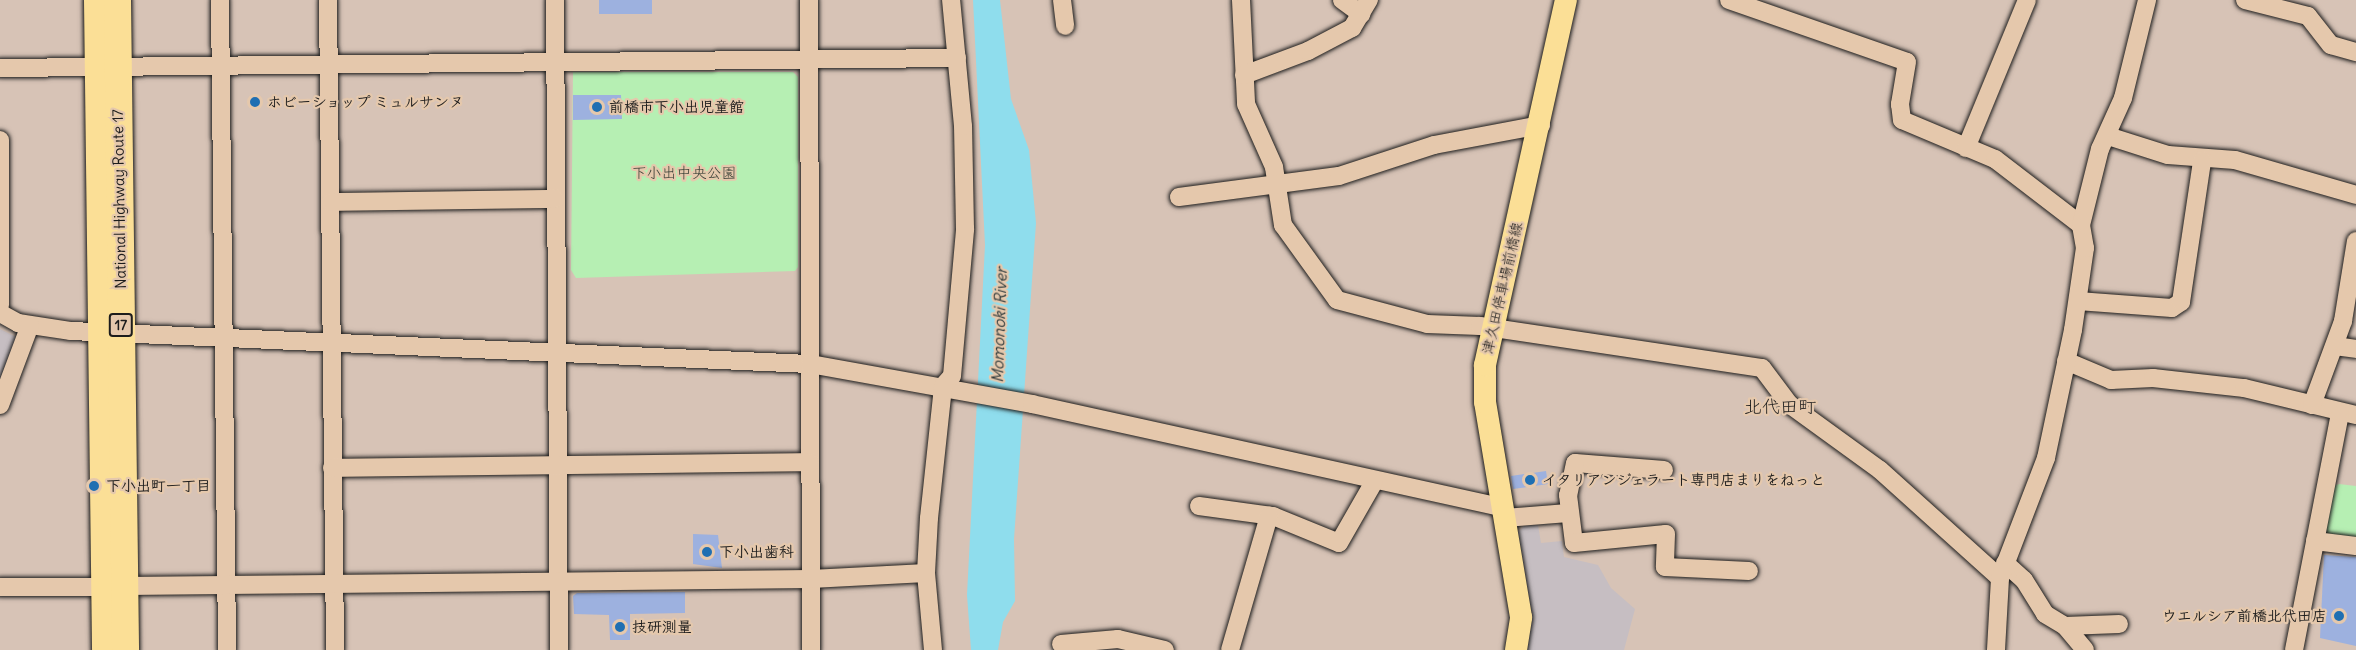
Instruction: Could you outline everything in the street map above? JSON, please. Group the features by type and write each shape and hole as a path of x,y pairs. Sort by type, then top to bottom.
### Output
{"highway":[{"name":"National Highway Route 17","path":"98,0 108,68 115,587 125,650"},
{"name":"National Highway Route 17","path":"108,68 117,0"},
{"name":"National Highway Route 17","path":"105,650 115,587"}],"main road":[{"name":"津久田停車場前橋線","path":"1515,650 1521,617 1485,402 1491,329 1541,125 1566,0"}],"street":[{"path":"220,0 227,650"},
{"path":"328,0 335,650"},
{"path":"555,0 559,650"},
{"path":"809,0 811,650"},
{"path":"933,650 926,573 943,386 952,376 965,229 957,58 951,0"},
{"path":"1062,0 1065,26"},
{"path":"1241,0 1246,104 1267,147 1278,186 1286,230 1337,300 1414,322 1491,329 1762,368 1789,404 1846,450 1880,470 2003,570 2024,580 2045,614 2065,626 2085,650"},
{"path":"1244,75 1308,51 1352,28 1365,7 1342,0"},
{"path":"1729,0 1907,62 1900,104 1902,120 1995,159 2081,225"},
{"path":"1966,148 2027,0"},
{"path":"1996,650 2003,570 2046,458 2078,301 2085,248 2081,225 2100,149 2108,136 2123,98 2147,0"},
{"path":"2245,0 2308,15 2331,45 2356,52"},
{"path":"0,68 220,68 556,62 810,62 957,58"},
{"path":"1179,196 1278,186 1340,176 1434,145 1541,125"},
{"path":"2108,136 2202,161 2235,160 2356,195"},
{"path":"0,140 0,305"},
{"path":"2078,301 2172,308 2181,302 2202,161"},
{"path":"331,202 555,199"},
{"path":"2312,405 2335,346 2353,281 2356,242"},
{"path":"0,313 30,325 111,332 810,364 943,386 1029,404 1504,513 1568,513"},
{"path":"0,405 30,325"},
{"path":"2335,346 2356,349"},
{"path":"2066,361 2111,380 2153,378 2244,388 2348,414 2316,541 2294,650"},
{"path":"332,468 810,462"},
{"path":"1664,470 1575,463 1568,513 1574,543 1666,534 1665,567 1749,571"},
{"path":"1200,506 1269,516 1305,526 1339,543 1374,482"},
{"path":"1230,650 1269,516"},
{"path":"2316,541 2356,546"},
{"path":"0,587 811,579 926,573"},
{"path":"2065,626 2119,624"},
{"path":"1061,644 1118,639 1165,650"}],"shaded area":[{"path":"0,329 16,337 18,345 0,384"},
{"path":"1538,525 1541,543 1562,541 1564,557 1598,565 1611,588 1635,609 1624,650 1524,650 1517,534 1524,526"}],"green space":[{"name":"下小出中央公園","path":"573,72 793,72 798,77 798,267 795,271 576,278 571,270"},
{"path":"2339,484 2356,486 2356,540 2327,534 2324,529 2334,486"}],"water":[{"name":"Momonoki River","path":"973,0 1000,0 1011,99 1029,150 1036,223 1014,539 1015,601 1003,622 998,650 971,650 967,595 985,245"}],"building":[{"path":"599,0 652,0 652,14 599,14"},
{"name":"前橋市下小出児童館","path":"573,95 621,95 622,119 573,120"},
{"name":"イタリアンジェラート専門店まりをねっと","path":"1546,471 1548,484 1513,489 1511,476"},
{"name":"下小出歯科","path":"693,534 718,535 722,568 693,564"},
{"name":"ウエルシア前橋北代田店","path":"2324,555 2356,557 2356,646 2320,638"},
{"name":"技研測量","path":"685,592 685,613 630,614 630,640 610,640 609,615 574,614 573,596 577,593"}],"place":[{"name":"ホビーショップ ミュルサンヌ","path":"255,102"},
{"name":"前橋市下小出児童館","path":"597,107"},
{"name":"イタリアンジェラート専門店まりをねっと","path":"1530,480"},
{"name":"下小出町一丁目","path":"94,486"},
{"name":"下小出歯科","path":"707,552"},
{"name":"ウエルシア前橋北代田店","path":"2339,616"},
{"name":"技研測量","path":"620,627"}],"district":[{"name":"北代田町","path":"1780,407"}]}
